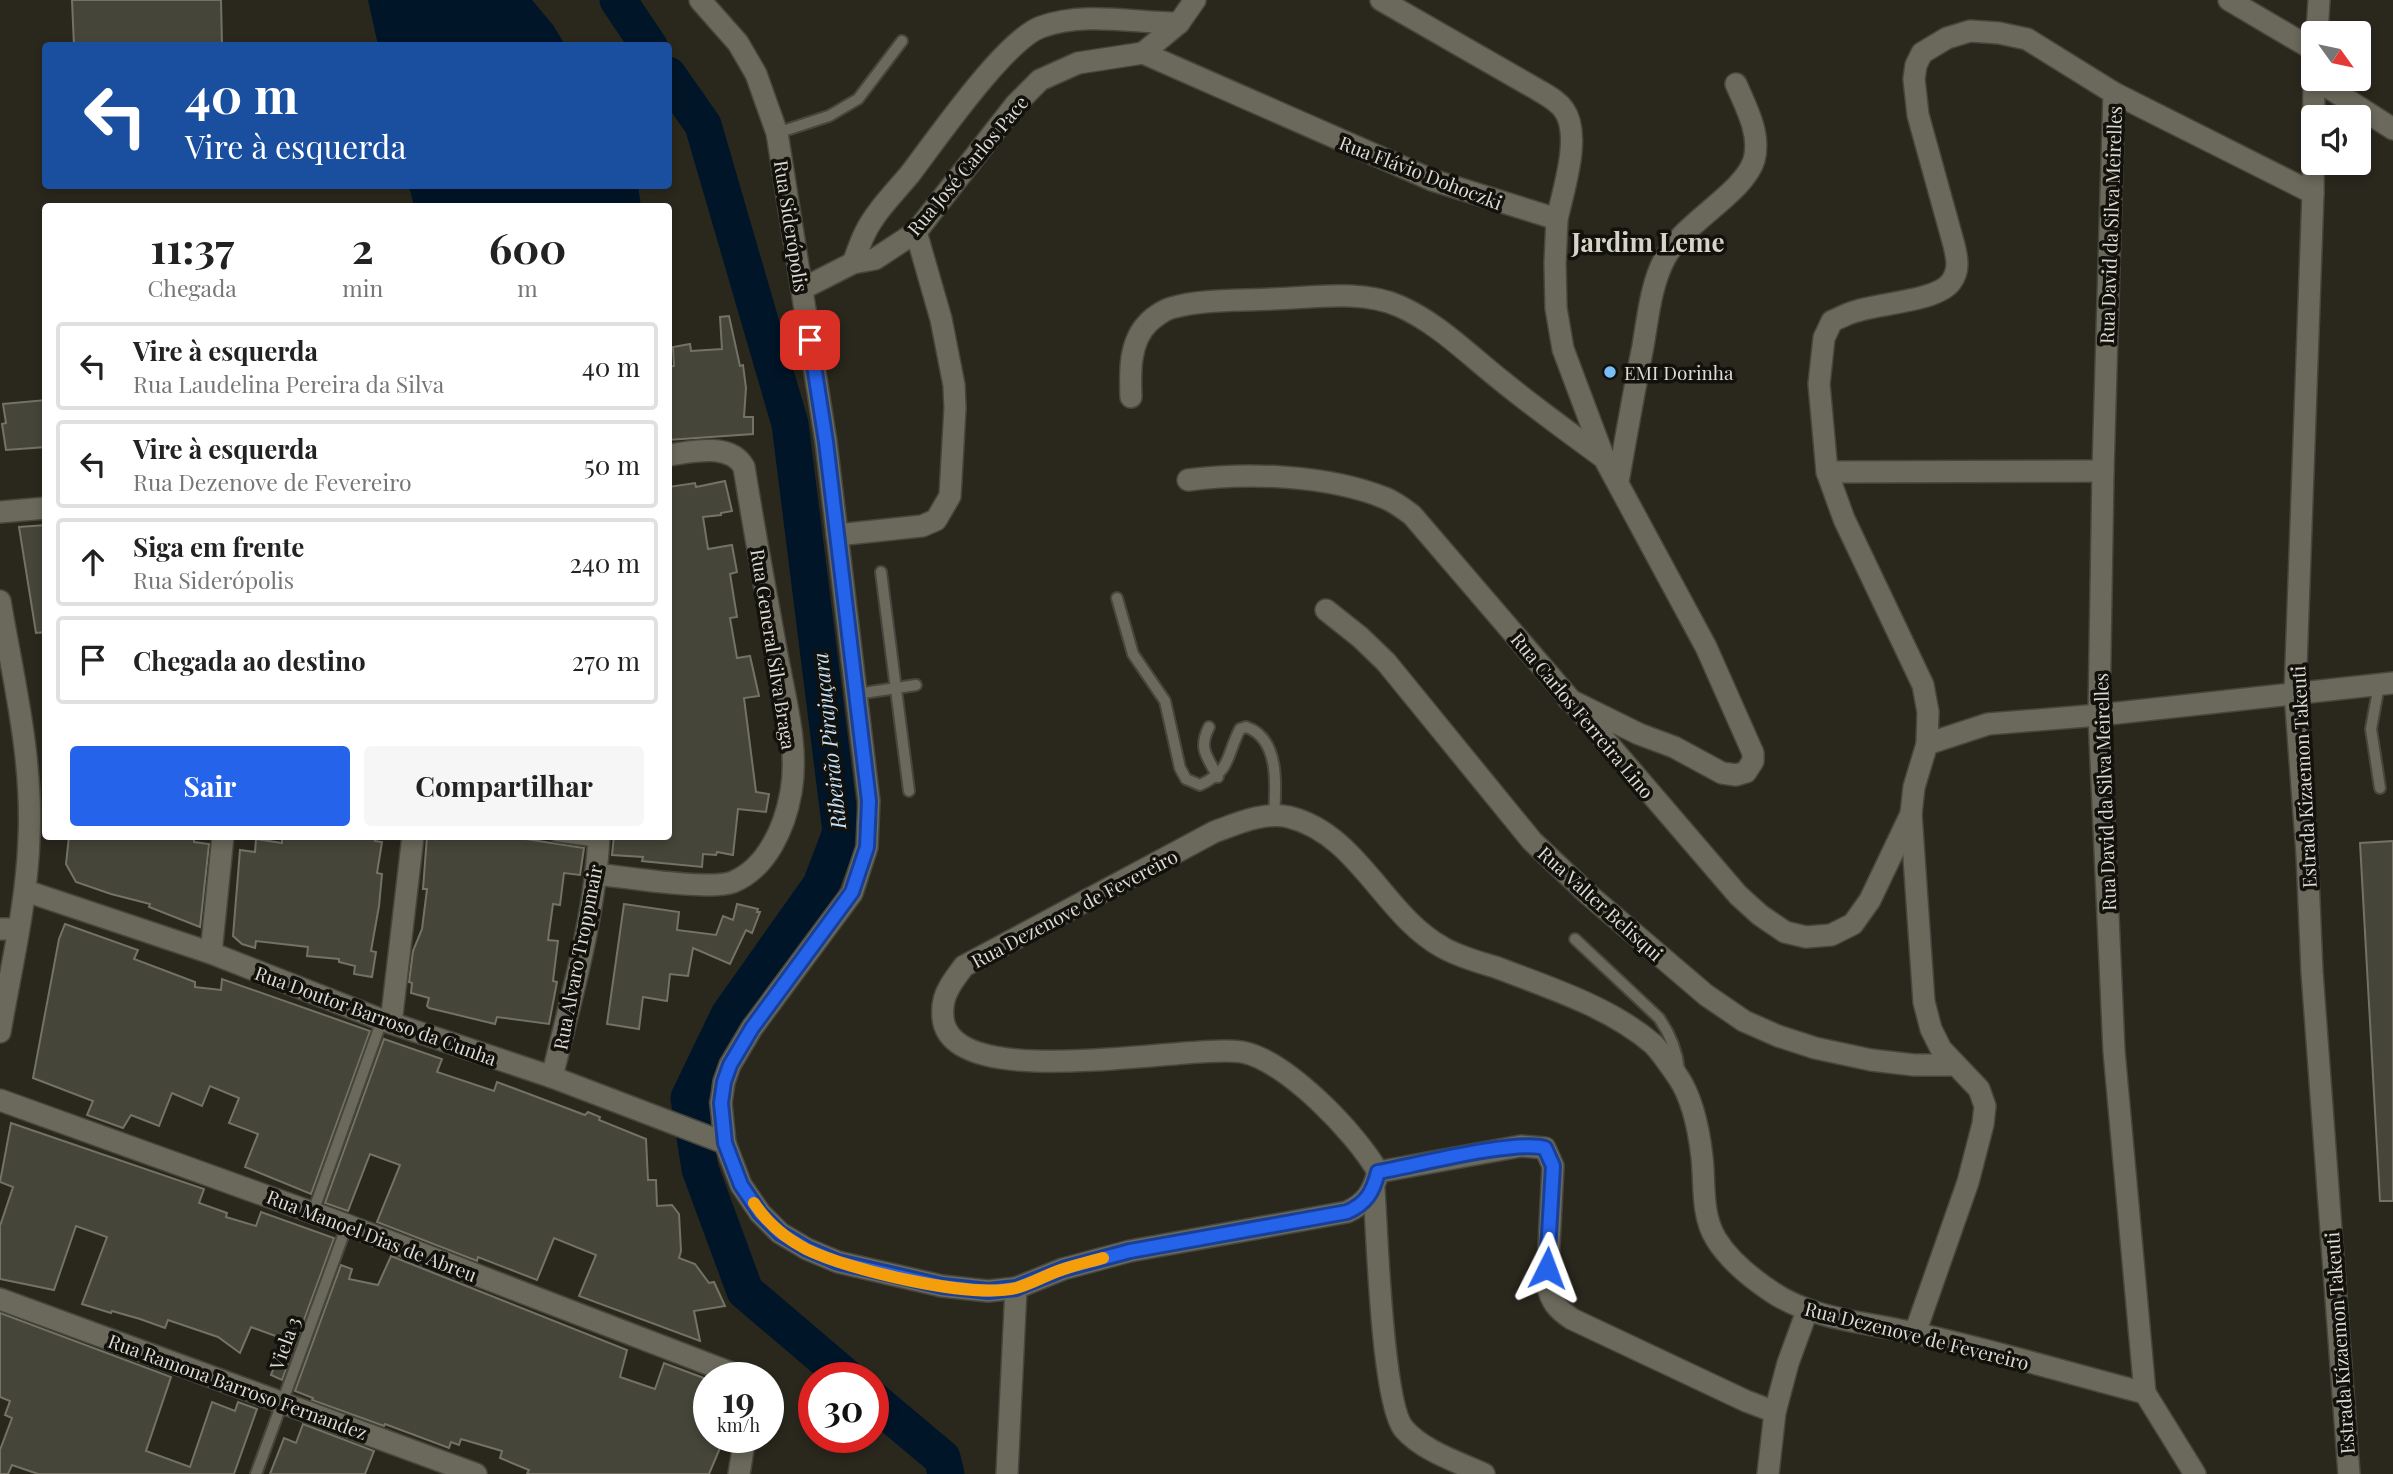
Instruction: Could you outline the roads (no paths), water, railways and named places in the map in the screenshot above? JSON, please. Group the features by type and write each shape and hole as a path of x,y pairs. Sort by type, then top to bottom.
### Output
{"street":[{"name":"Rua Siderópolis","path":"700,0 738,43 757,74 777,133 826,442 869,801 867,847 852,892 752,1028 730,1065 721,1103 725,1143"},
{"path":"1143,53 1179,23 1195,0"},
{"path":"1381,0 1538,90 1557,102 1566,112 1572,127 1571,148 1557,219 1555,263 1556,308 1563,349 1604,458 1706,647 1753,753 1753,761 1746,772 1736,775 1722,773 1674,747 1639,734 1568,699"},
{"path":"2228,0 2301,42"},
{"path":"2318,21 2319,0"},
{"path":"853,263 865,232 879,213 969,98 1025,36 1047,25 1077,20 1115,19 1179,23"},
{"path":"1915,1333 1968,1182 1983,1124 1984,1098 1936,1041 1924,1002 1911,814 1914,787 1927,744 1928,712 1923,685 1844,519 1827,472 1819,384 1824,338 1832,321 1856,311 1944,289 1955,275 1958,262 1918,115 1914,79 1916,65 1922,53 1947,38 1970,31 2027,39 2115,93 2313,192"},
{"name":"Rua Flávio Dohoczki","path":"1143,53 1432,180 1557,219"},
{"name":"Rua José Carlos Pace","path":"802,289 853,263 875,259 916,232 1016,104 1040,80 1078,63 1143,53"},
{"path":"1618,482 1646,326 1660,268 1666,255 1686,231 1735,187 1754,160 1756,144 1753,125 1736,84"},
{"name":"Estrada Kizaemon Takeuti","path":"2314,91 2313,192 2295,693 2349,1474"},
{"path":"2333,91 2393,129"},
{"name":"Rua David da Silva Meirelles","path":"2115,93 2103,471 2099,715 2114,1051 2145,1393 2196,1474"},
{"path":"837,535 930,523 943,510 950,496 954,385 941,319 916,232"},
{"path":"1131,397 1133,352 1139,336 1149,321 1168,309 1190,304 1352,296 1397,305 1417,316 1465,349 1500,380 1604,458"},
{"name":"Rua General Silva Braga","path":"596,874 691,884 722,885 733,882 762,861 782,827 791,792 790,730 744,467 736,456 719,451 672,455"},
{"path":"1827,472 2103,471"},
{"name":"Rua Carlos Ferreira Lino","path":"1188,480 1231,477 1297,478 1348,487 1387,499 1412,515 1738,895 1785,932 1806,937 1831,935 1853,924 1870,900 1911,814"},
{"path":"0,512 42,508"},
{"path":"0,601 26,757 30,835 26,891 9,929 0,1032"},
{"name":"Rua Valter Belisqui","path":"1326,610 1386,662 1532,841 1589,895 1706,995 1744,1021 1777,1036 1815,1048 1871,1060 1914,1065 1955,1065"},
{"path":"1927,744 1988,724 2099,715 2386,684"},
{"name":"Rua Dezenove de Fevereiro","path":"1376,1181 1367,1152 1349,1131 1297,1083 1264,1059 1242,1052 1215,1050 1059,1063 997,1057 959,1045 947,1034 942,1007 948,989 964,966 1214,832 1248,821 1275,816 1289,817 1308,824 1329,837 1420,932 1441,947 1537,983 1613,1016 1654,1045 1680,1080 1695,1118 1702,1156 1704,1202 1714,1237 1737,1265 1772,1292 1807,1311 1915,1333 2145,1393"},
{"path":"211,953 223,840"},
{"path":"386,1022 412,840"},
{"name":"Rua Alvaro Troppmair","path":"552,1077 596,874 599,840"},
{"name":"Rua Doutor Barroso da Cunha","path":"26,891 211,953 386,1022 552,1077 725,1143"},
{"name":"Rua Manoel Dias de Abreu","path":"0,1100 313,1212 703,1362"},
{"path":"725,1143 741,1185 760,1213 780,1233 807,1249 838,1262 942,1286 988,1291 1016,1288 1063,1269 1130,1251 1347,1212 1357,1207 1376,1181 1521,1146 1545,1148 1553,1166 1546,1284 1556,1308 1572,1319 1775,1412"},
{"path":"1376,1181 1388,1369 1399,1423 1412,1437 1484,1474"},
{"path":"1007,1474 1016,1288"},
{"name":"Rua Ramona Barroso Fernandez","path":"0,1299 477,1474"},
{"path":"1768,1474 1775,1412 1788,1363 1807,1311"},
{"path":"739,1474 742,1453"}],"lane":[{"path":"777,133 830,116 858,99 902,41"},
{"path":"881,572 898,688 909,791"},
{"path":"1117,598 1133,654 1165,701 1180,768 1186,779 1200,785 1218,777 1240,729 1246,727 1256,730 1275,765 1275,816"},
{"path":"2380,788 2371,729 2386,684"},
{"path":"857,694 916,685"},
{"path":"1209,727 1202,740 1203,750 1218,777"},
{"path":"1576,939 1659,1018 1667,1029 1677,1056 1680,1080"},
{"path":"313,1212 386,1022"},
{"name":"Viela 3","path":"256,1474 346,1225"}],"water":[{"path":"368,0 532,0 563,42 377,42"},
{"path":"410,189 638,189 641,203 413,203"}],"waterway":[{"name":"Ribeirão Pirajuçara","path":"618,0 646,42"},
{"name":"Ribeirão Pirajuçara","path":"672,81 703,125 790,424 841,832 821,885 729,1015 689,1098 700,1169 745,1291 828,1362"},
{"name":"Ribeirão Pirajuçara","path":"889,1413 942,1458 946,1474"}],"place":[{"name":"EMI Dorinha","path":"1610,372"}],"district":[{"name":"Jardim Leme","path":"1648,241"}]}
